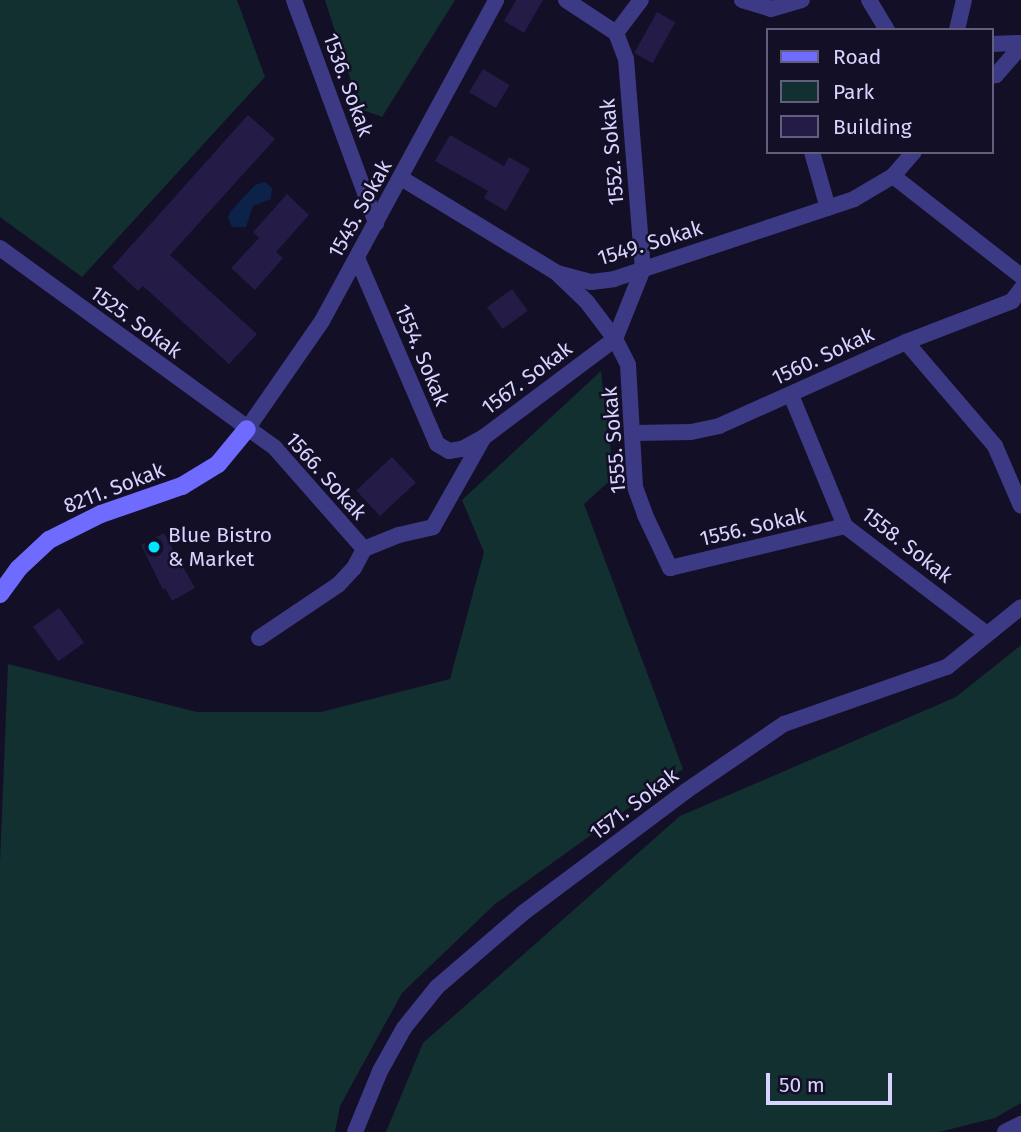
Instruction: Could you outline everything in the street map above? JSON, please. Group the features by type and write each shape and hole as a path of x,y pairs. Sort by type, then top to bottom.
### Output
{"street":[{"name":"1536. Sokak","path":"294,0 376,223"},
{"name":"1545. Sokak","path":"247,429 322,321 496,0"},
{"path":"566,0 616,33 641,0"},
{"path":"742,0 771,9 803,0"},
{"path":"869,0 886,28"},
{"path":"957,28 964,0"},
{"name":"1552. Sokak","path":"616,33 626,60 643,270"},
{"path":"993,44 1021,45"},
{"path":"993,76 1021,45"},
{"path":"813,154 828,208"},
{"name":"1549. Sokak","path":"401,178 557,274 591,282 643,270 854,199 893,176 912,154"},
{"path":"893,176 1021,276"},
{"name":"1525. Sokak","path":"0,248 247,429"},
{"name":"1554. Sokak","path":"357,258 438,444 449,451 463,449"},
{"path":"615,339 643,270"},
{"name":"1555. Sokak","path":"557,274 587,302 615,339 628,365 635,487 670,568"},
{"name":"1560. Sokak","path":"634,433 691,432 719,426 906,342 1012,301 1021,289"},
{"name":"1567. Sokak","path":"463,449 484,437 615,339"},
{"path":"906,342 995,446 1021,506"},
{"name":"1558. Sokak","path":"792,395 845,526 988,634"},
{"name":"1566. Sokak","path":"247,429 275,448 364,549 399,535 433,527 484,437"},
{"name":"8211. Sokak","path":"0,594 19,568 50,540 101,514 182,486 218,464 247,429"},
{"name":"1556. Sokak","path":"670,568 845,526"},
{"path":"259,638 338,585 354,568 364,549"},
{"name":"1571. Sokak","path":"355,1132 380,1071 404,1028 438,987 523,913 686,791 783,724 947,667 1021,607"},
{"path":"1005,1132 1021,1124"}],"green space":[{"path":"0,0 237,0 265,77 82,277 0,217"},
{"path":"325,0 455,0 382,117 360,109"},
{"path":"601,371 614,477 584,504 683,769 495,904 402,993 340,1106 335,1132 0,1132 0,863 8,664 197,712 321,712 450,679 484,552 462,500"},
{"path":"1021,645 1021,1103 995,1118 939,1132 386,1132 423,1043 680,816 956,697"}],"water":[{"path":"265,182 272,188 271,199 253,206 246,227 232,227 228,218 230,212 255,185"}],"building":[{"path":"516,0 543,0 524,33 504,21"},
{"path":"657,12 675,22 653,63 634,53"},
{"path":"483,69 510,85 496,108 469,92"},
{"path":"248,115 275,139 170,255 257,334 229,364 143,286 138,291 112,267"},
{"path":"450,135 504,166 509,157 530,169 506,211 484,198 488,191 435,161"},
{"path":"287,194 309,215 276,252 283,258 255,290 231,268 259,238 253,232"},
{"path":"512,289 528,311 503,329 487,307"},
{"path":"392,457 416,483 380,516 356,490"},
{"path":"164,533 195,588 172,601 165,588 163,590 141,545"},
{"path":"59,608 84,643 58,662 33,627"}],"place":[{"name":"Blue Bistro & Market","path":"154,547"}]}
